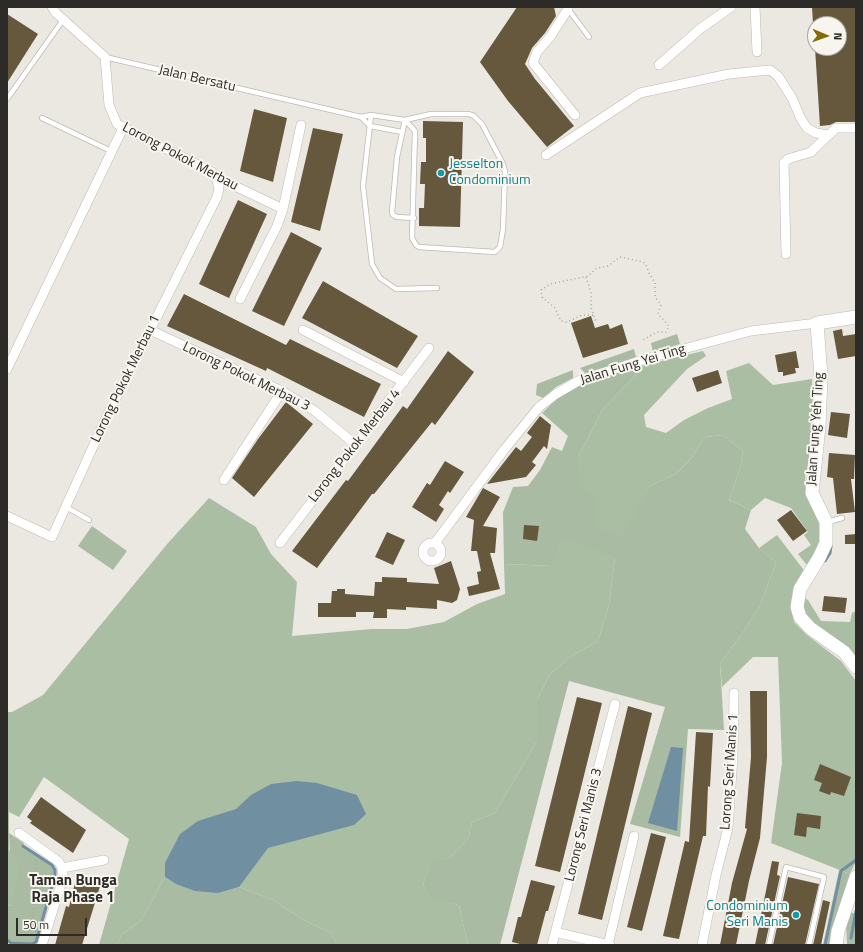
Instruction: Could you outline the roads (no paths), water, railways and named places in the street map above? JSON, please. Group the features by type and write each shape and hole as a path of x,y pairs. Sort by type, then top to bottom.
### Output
{"street":[{"name":"Jalan Bersatu","path":"52,7 56,13 105,57"},
{"path":"659,65 700,29 731,7"},
{"path":"755,7 757,52"},
{"path":"567,8 550,37 537,52 533,63 575,115"},
{"name":"Lorong Pokok Merbau","path":"105,57 108,105 112,117 123,128 212,172 216,177 283,209"},
{"path":"546,155 640,93 729,74 770,70 778,76 792,98 801,119 807,128 816,133 828,135"},
{"path":"240,299 277,226 283,209 301,124"},
{"path":"7,369 113,152 123,128"},
{"path":"786,254 784,163 788,158 811,152 819,146 836,128 856,128"},
{"name":"Lorong Pokok Merbau 1","path":"7,516 52,537 106,418 217,197 219,189 216,177"},
{"name":"Jalan Fung Yei Ting","path":"435,543 504,450 534,413 556,394 580,380 646,359 751,331 856,317"},
{"name":"Jalan Fung Yeh Ting","path":"817,323 821,377 819,426 812,493 826,522 826,543 819,558 800,589 797,606 800,617 810,628 844,652 856,667"},
{"name":"Lorong Pokok Merbau 3","path":"150,330 282,391 315,411 356,445"},
{"path":"303,330 404,382"},
{"name":"Lorong Pokok Merbau 4","path":"280,543 429,348"},
{"path":"224,480 282,391"},
{"name":"Lorong Seri Manis 1","path":"702,945 716,875 728,828 733,757 734,693"},
{"name":"Lorong Seri Manis 3","path":"552,945 615,704"},
{"path":"19,832 59,862 62,868 62,878 42,945"},
{"path":"556,932 609,945 634,836"},
{"path":"62,868 104,860"},
{"path":"836,945 838,931 856,878"}],"lane":[{"path":"567,8 589,37"},
{"path":"7,99 64,20"},
{"name":"Jalan Bersatu","path":"105,57 361,117 371,115 405,120"},
{"path":"431,114 469,114 474,116 482,124 503,164 505,172 503,229 500,247 495,252 419,247 416,245 412,238 414,218 415,131 405,120 431,114"},
{"path":"371,115 363,186 372,264 380,278 396,289 437,288"},
{"path":"361,117 370,126 402,132"},
{"path":"42,118 113,152"},
{"path":"405,120 397,157 392,212 397,218 414,218"},
{"path":"66,507 89,520"},
{"path":"826,522 842,518"},
{"path":"769,945 786,867 824,877 809,945"}],"water":[{"path":"671,747 683,748 677,831 648,823"},
{"path":"297,781 317,783 357,795 366,814 354,825 268,848 239,887 218,893 195,891 176,884 165,877 165,863 180,834 198,821 236,809 251,795 271,784"}],"waterway":[{"path":"825,561 830,553 831,546"},
{"path":"7,940 11,943 32,944 36,942 55,876 55,870 52,865 23,846"},
{"path":"825,945 841,871 856,860"},
{"path":"851,938 856,911"}],"place":[{"name":"Jesselton Condominium","path":"441,173"},
{"name":"Condominium Seri Manis","path":"796,915"}],"district":[{"name":"Taman Bunga Raja Phase 1","path":"73,890"}]}
